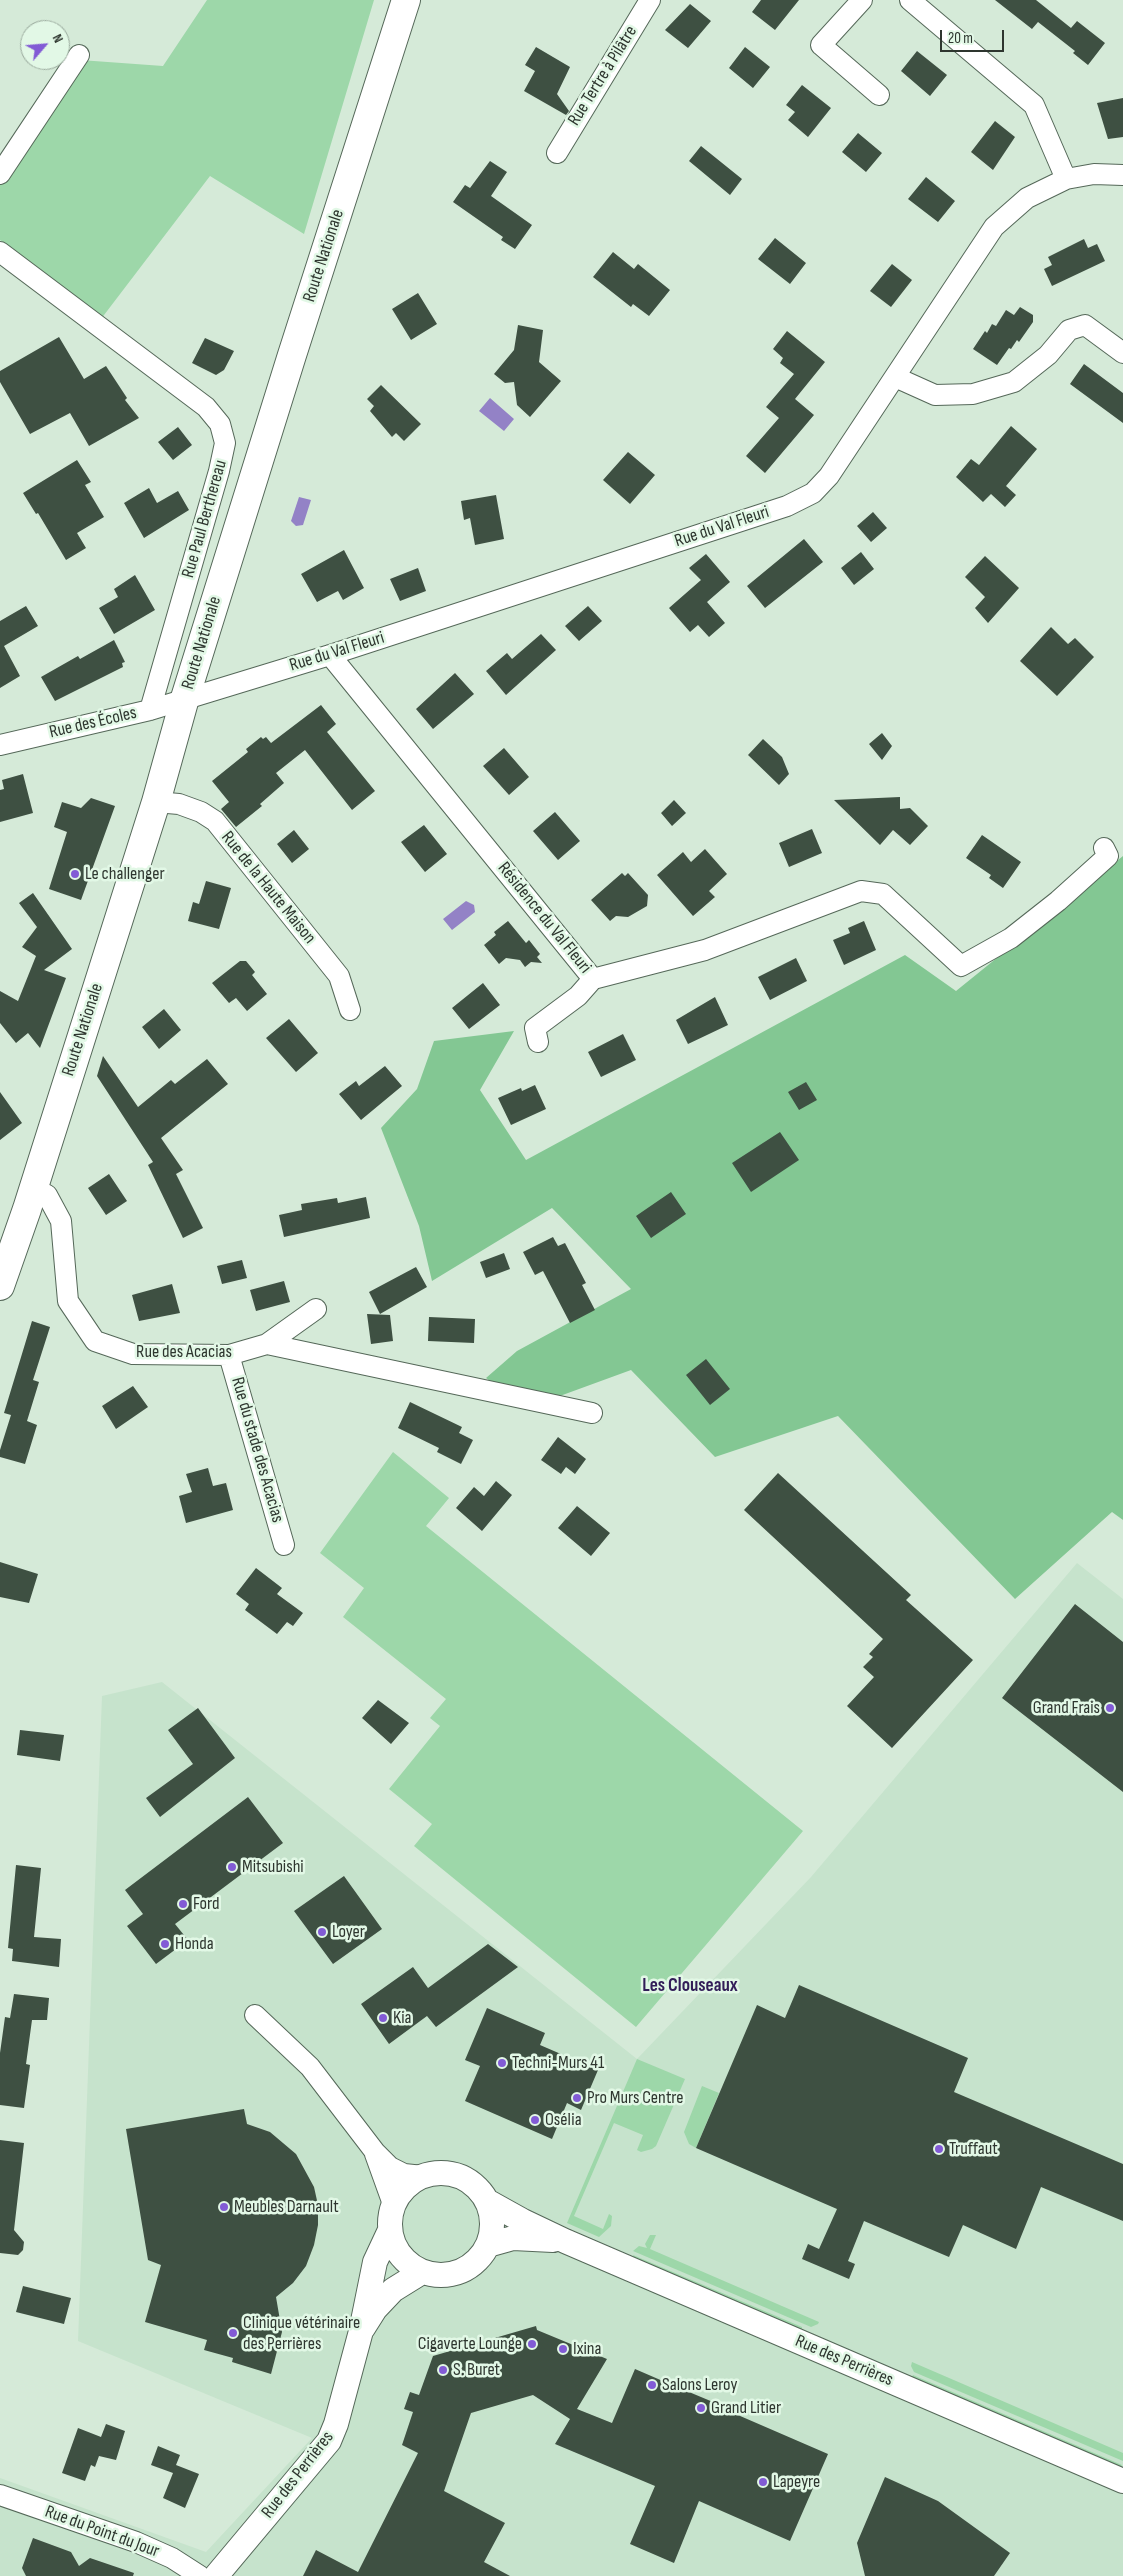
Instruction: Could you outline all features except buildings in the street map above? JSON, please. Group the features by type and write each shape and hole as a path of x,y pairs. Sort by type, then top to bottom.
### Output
{"main road":[{"name":"Route Nationale","path":"0,1286 156,802 185,698 406,0"}],"street":[{"name":"Rue Tertre à Pilâtre","path":"557,153 650,0"},
{"path":"862,0 821,45 879,95"},
{"path":"910,0 1034,105 1066,179"},
{"path":"0,174 79,55"},
{"name":"Rue du Val Fleuri","path":"185,698 330,655 787,506 813,493 829,476 994,227 1027,198 1066,179 1094,174 1123,175"},
{"name":"Rue Paul Berthereau","path":"0,252 206,407 220,424 225,442 220,471 150,710"},
{"path":"894,377 935,395 973,394 1014,382 1048,355 1069,330 1085,325 1123,352"},
{"name":"Résidence du Val Fleuri","path":"330,655 593,978 705,950 861,891 883,894 961,966 1011,938 1108,856 1104,848"},
{"name":"Rue des Écoles","path":"0,745 150,710 185,698"},
{"name":"Rue de la Haute Maison","path":"156,802 179,804 201,812 215,821 339,976 350,1010"},
{"path":"538,1042 535,1028 578,996 593,978"},
{"name":"Rue des Acacias","path":"33,1188 47,1195 61,1221 68,1302 95,1341 133,1354 229,1354 267,1344 316,1309"},
{"name":"Rue des Acacias","path":"267,1344 592,1413"},
{"name":"Rue du stade des Acacias","path":"229,1354 284,1545"},
{"path":"256,2015 310,2067 375,2152 390,2167 404,2174 423,2176 438,2173 453,2174 472,2184 487,2201 492,2222 488,2245 473,2263 453,2274 438,2275 422,2272 407,2262 395,2248 390,2230 393,2204 375,2152"},
{"path":"393,2204 405,2187 423,2176"},
{"name":"Rue des Perrières","path":"487,2201 522,2221 565,2241 1123,2481"},
{"name":"Rue des Perrières","path":"216,2576 329,2441 336,2424 361,2331 375,2262 390,2230"},
{"name":"Rue des Perrières","path":"488,2245 513,2238 565,2241"},
{"name":"Rue des Perrières","path":"361,2331 375,2309 393,2290 422,2272"},
{"name":"Rue du Point du Jour","path":"0,2495 136,2542 172,2558 200,2576"}],"shaded area":[{"path":"490,398 514,419 504,431 479,411"},
{"path":"299,497 311,500 303,525 296,526 291,521"},
{"path":"466,901 474,905 475,912 452,930 443,919"},
{"path":"1077,1563 1123,1599 1123,2576 0,2576 0,2478 206,2552 312,2438 78,2341 102,1696 162,1682 637,2059 811,1877"}],"green space":[{"path":"207,0 374,0 304,234 210,176 101,319 0,240 0,181 80,60 163,66"},
{"path":"1123,856 1123,1520 1112,1512 1015,1599 838,1416 715,1457 631,1370 527,1408 486,1378 517,1351 631,1289 552,1208 432,1281 419,1226 381,1128 417,1089 434,1041 514,1031 480,1090 526,1160 905,955 956,991"},
{"path":"393,1452 449,1498 426,1526 803,1831 636,2027 414,1846 432,1824 389,1789 440,1726 430,1718 446,1699 343,1617 364,1588 320,1553"},
{"path":"637,2059 685,2079 656,2146 652,2149 641,2152 637,2150 643,2135 614,2123 574,2216 603,2229 609,2214 612,2216 611,2226 599,2237 567,2223"},
{"path":"702,2086 719,2093 696,2148 689,2144 684,2132"},
{"path":"650,2235 656,2235 650,2249 819,2322 818,2324 811,2327 633,2251 639,2246 647,2248 645,2244"},
{"path":"633,2255 802,2327 802,2331 634,2259"},
{"path":"912,2362 1123,2453 1123,2461 914,2372 911,2366"},
{"path":"913,2375 1122,2465 1120,2468 911,2378"}],"place":[{"name":"Le challenger","path":"75,874"},
{"name":"Grand Frais","path":"1110,1708"},
{"name":"Mitsubishi","path":"232,1867"},
{"name":"Ford","path":"183,1904"},
{"name":"Loyer","path":"322,1932"},
{"name":"Honda","path":"165,1944"},
{"name":"Kia","path":"383,2018"},
{"name":"Techni-Murs 41","path":"502,2063"},
{"name":"Pro Murs Centre","path":"577,2098"},
{"name":"Osélia","path":"535,2120"},
{"name":"Truffaut","path":"939,2149"},
{"name":"Meubles Darnault","path":"224,2207"},
{"name":"Clinique vétérinaire des Perrières","path":"233,2333"},
{"name":"Cigaverte Lounge","path":"532,2344"},
{"name":"Ixina","path":"563,2349"},
{"name":"S. Buret","path":"443,2370"},
{"name":"Salons Leroy","path":"652,2385"},
{"name":"Grand Litier","path":"701,2408"},
{"name":"Lapeyre","path":"763,2482"}],"district":[{"name":"Les Clouseaux","path":"690,1986"}]}
